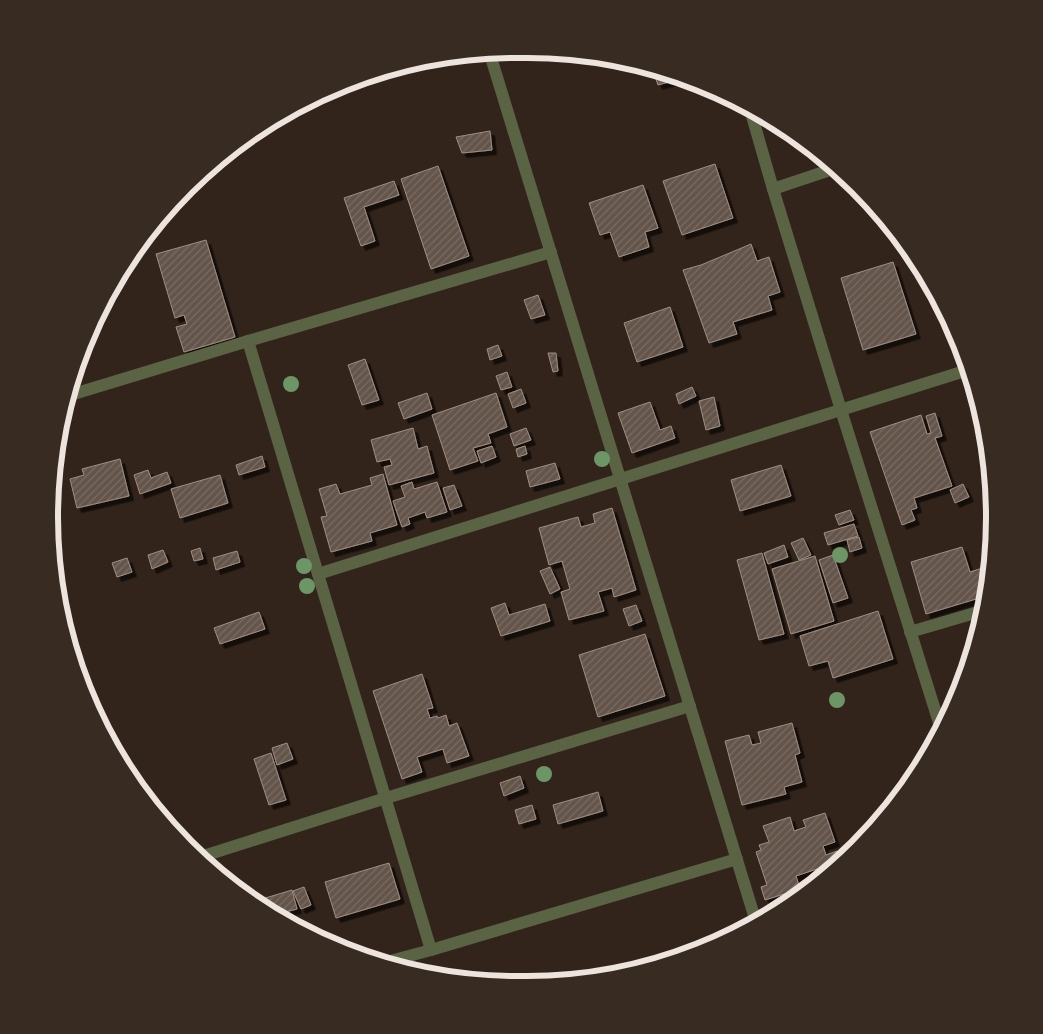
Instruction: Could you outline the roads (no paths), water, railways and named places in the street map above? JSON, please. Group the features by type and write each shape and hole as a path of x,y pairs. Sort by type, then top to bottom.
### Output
{"street":[{"path":"491,58 754,916"},
{"path":"753,117 841,410 938,720"},
{"path":"773,189 828,171"},
{"path":"74,394 550,252"},
{"path":"248,341 431,950"},
{"path":"318,574 962,372"},
{"path":"910,632 976,613"},
{"path":"207,855 386,798 690,706"},
{"path":"394,960 737,859"}]}
